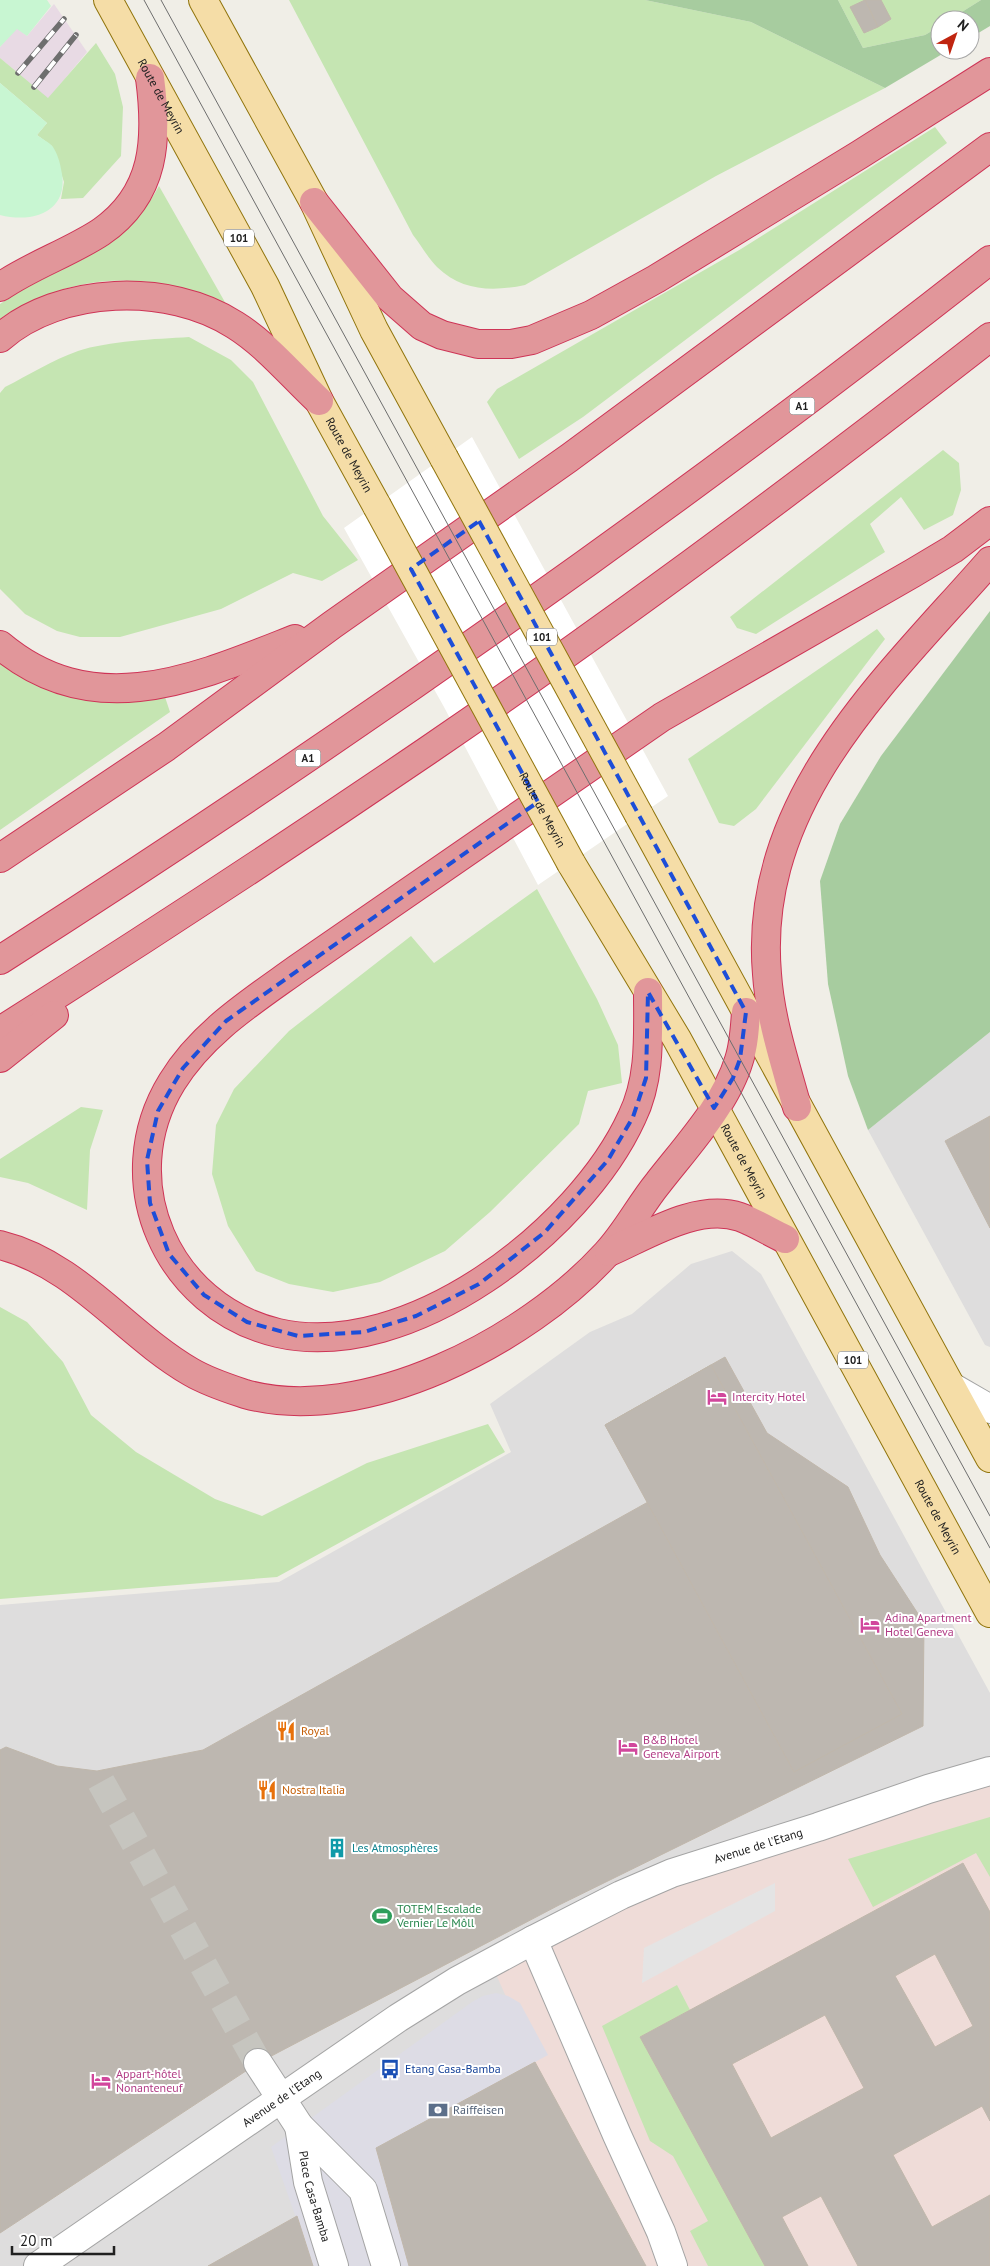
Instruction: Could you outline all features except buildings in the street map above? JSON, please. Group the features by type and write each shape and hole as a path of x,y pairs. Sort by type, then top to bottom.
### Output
{"highway":[{"path":"314,202 390,298 422,326 442,335 478,344 511,344 532,340 591,315 656,279 850,161 990,72"},
{"path":"0,287 100,232 118,218 135,198 145,181 150,166 155,111 150,78"},
{"path":"0,858 166,747 332,625 598,437 990,148"},
{"name":"A1","path":"0,960 236,807 402,695 759,438 990,260"},
{"path":"0,338 22,323 62,304 77,300 114,296 167,300 214,314 235,325 262,346 319,402"},
{"path":"0,1031 428,751 630,608 796,486 990,337"},
{"path":"648,992 646,1078 633,1117 608,1160 573,1204 515,1259 479,1284 416,1316 364,1332 318,1337 278,1333 246,1322 217,1306 190,1282 170,1254 161,1236 150,1203 147,1180 149,1143 158,1111 172,1082 212,1034 252,1001 297,969 662,717 913,573 953,549 990,521"},
{"path":"797,1106 770,1006 766,973 766,938 771,890 787,833 817,771 845,731 891,673 990,561"},
{"path":"0,645 21,660 79,684 100,688 123,688 180,681 206,674 332,625"},
{"path":"0,1058 172,920"},
{"path":"0,1245 44,1262 64,1274 148,1343 209,1382 247,1394 286,1401 308,1401 358,1394 409,1380 441,1368 503,1337 537,1315 579,1281 608,1253 714,1108 733,1078 740,1059 746,1012"},
{"path":"608,1253 683,1220 708,1213 739,1217 785,1239"}],"main road":[{"path":"97,0 122,29"},
{"name":"Route de Meyrin","path":"108,0 122,29 265,286 319,402 571,863 677,1039 990,1613"},
{"name":"101","path":"204,0 314,202 374,330 990,1458"}],"street":[{"path":"952,1387 990,1409"},
{"name":"Avenue de l'Etang","path":"38,2266 445,1988 533,1940 672,1873 818,1827 928,1789 990,1771"},
{"path":"533,1940 613,2126 662,2232 673,2266"},
{"name":"Place Casa-Bamba","path":"258,2063 299,2126 363,2190 386,2266"},
{"name":"Place Casa-Bamba","path":"299,2126 308,2182 334,2266"}],"highlighted area":[{"path":"479,521 746,1012 740,1059 733,1078 714,1108 648,992 646,1078 633,1117 608,1160 545,1232 479,1284 416,1316 364,1332 298,1336 247,1322 204,1295 169,1254 150,1203 147,1160 158,1111 183,1068 226,1021 538,802 411,569"}],"shaded area":[{"path":"54,4 87,52 48,99 0,58 0,47 17,28 27,36"},
{"path":"990,1032 990,1347 985,1345 868,1130"},
{"path":"732,1251 761,1274 990,1693 990,1760 535,2062 646,2266 0,2266 0,1605 279,1582 511,1452 490,1404 590,1332 632,1314 691,1264"},
{"path":"990,1760 990,2266 646,2266 535,2062 487,1954"},
{"path":"775,1883 775,1911 642,1983 644,1948"},
{"path":"496,1993 508,1996 520,2003 548,2055 377,2148 409,2266 313,2266 271,2147 472,2002 483,1996"}],"green space":[{"path":"0,0 47,0 51,6 27,36 17,29 0,47"},
{"path":"289,0 645,0 751,22 885,88 716,176 525,285 501,289 478,288 457,281 437,267 413,235"},
{"path":"645,0 838,0 863,48 925,35 930,32 930,60 932,60 885,88 751,22"},
{"path":"838,0 981,0 965,10 930,10 930,32 925,35 863,48"},
{"path":"981,0 990,0 990,26 980,32 980,10 965,10"},
{"path":"96,43 115,74 123,107 121,156 83,198 61,199 64,182 52,146 37,135 47,123 0,83 0,58 48,98"},
{"path":"0,83 47,123 37,135 53,147 59,161 63,183 61,195 47,211 37,215 13,217 0,215"},
{"path":"935,127 947,143 583,417 519,459 487,402 497,389 741,249"},
{"path":"159,186 226,304 203,294 178,287 128,281 103,282 53,293 0,319 0,304 87,257 107,245 125,230 143,211"},
{"path":"189,337 231,360 253,382 323,516 358,560 322,581 293,573 221,609 120,637 80,637 57,631 25,614 0,589 0,393 5,387 50,363 78,351 118,343"},
{"path":"943,450 959,463 961,490 953,515 924,530 901,497 870,524 885,552 756,634 737,628 730,617"},
{"path":"990,611 990,1032 868,1130 848,1076 828,984 820,881 840,824 881,756"},
{"path":"877,629 885,639 756,809 734,826 719,823 688,759"},
{"path":"0,662 21,676 135,700 165,697 170,712 0,830"},
{"path":"537,889 597,999 618,1045 622,1083 588,1091 579,1124 490,1212 445,1251 380,1282 333,1292 289,1284 256,1271 228,1226 212,1174 216,1125 234,1089 289,1031 411,936 434,963"},
{"path":"81,1107 103,1110 90,1150 87,1210 28,1183 0,1177 0,1159"},
{"path":"0,1307 27,1322 63,1362 91,1415 136,1452 215,1499 262,1516 367,1463 488,1424 505,1452 277,1577 0,1599"},
{"path":"990,1817 990,1877 976,1853 873,1907 848,1859"},
{"path":"677,1985 690,2010 640,2037 765,2266 708,2266 690,2231 708,2221 673,2156 650,2141 602,2026"}],"pier":[{"path":"472,437 668,796 538,885 444,707 344,528"}],"tunnel":[{"path":"101,1782 258,2063"}],"tram line":[{"path":"144,0 990,1548"},
{"path":"161,0 990,1516"}],"railway":[{"path":"18,73 64,19"},
{"path":"34,87 76,35"}],"place":[{"name":"Intercity Hotel","path":"717,1397"},
{"name":"Adina Apartment Hotel Geneva","path":"870,1625"},
{"name":"Royal","path":"286,1731"},
{"name":"B&B Hotel Geneva Airport","path":"628,1747"},
{"name":"Nostra Italia","path":"267,1790"},
{"name":"Les Atmosphères","path":"337,1848"},
{"name":"TOTEM Escalade Vernier Le Môll","path":"382,1916"},
{"name":"Etang Casa-Bamba","path":"390,2069"},
{"name":"Appart-hôtel Nonanteneuf","path":"101,2081"},
{"name":"Raiffeisen","path":"438,2110"}]}
